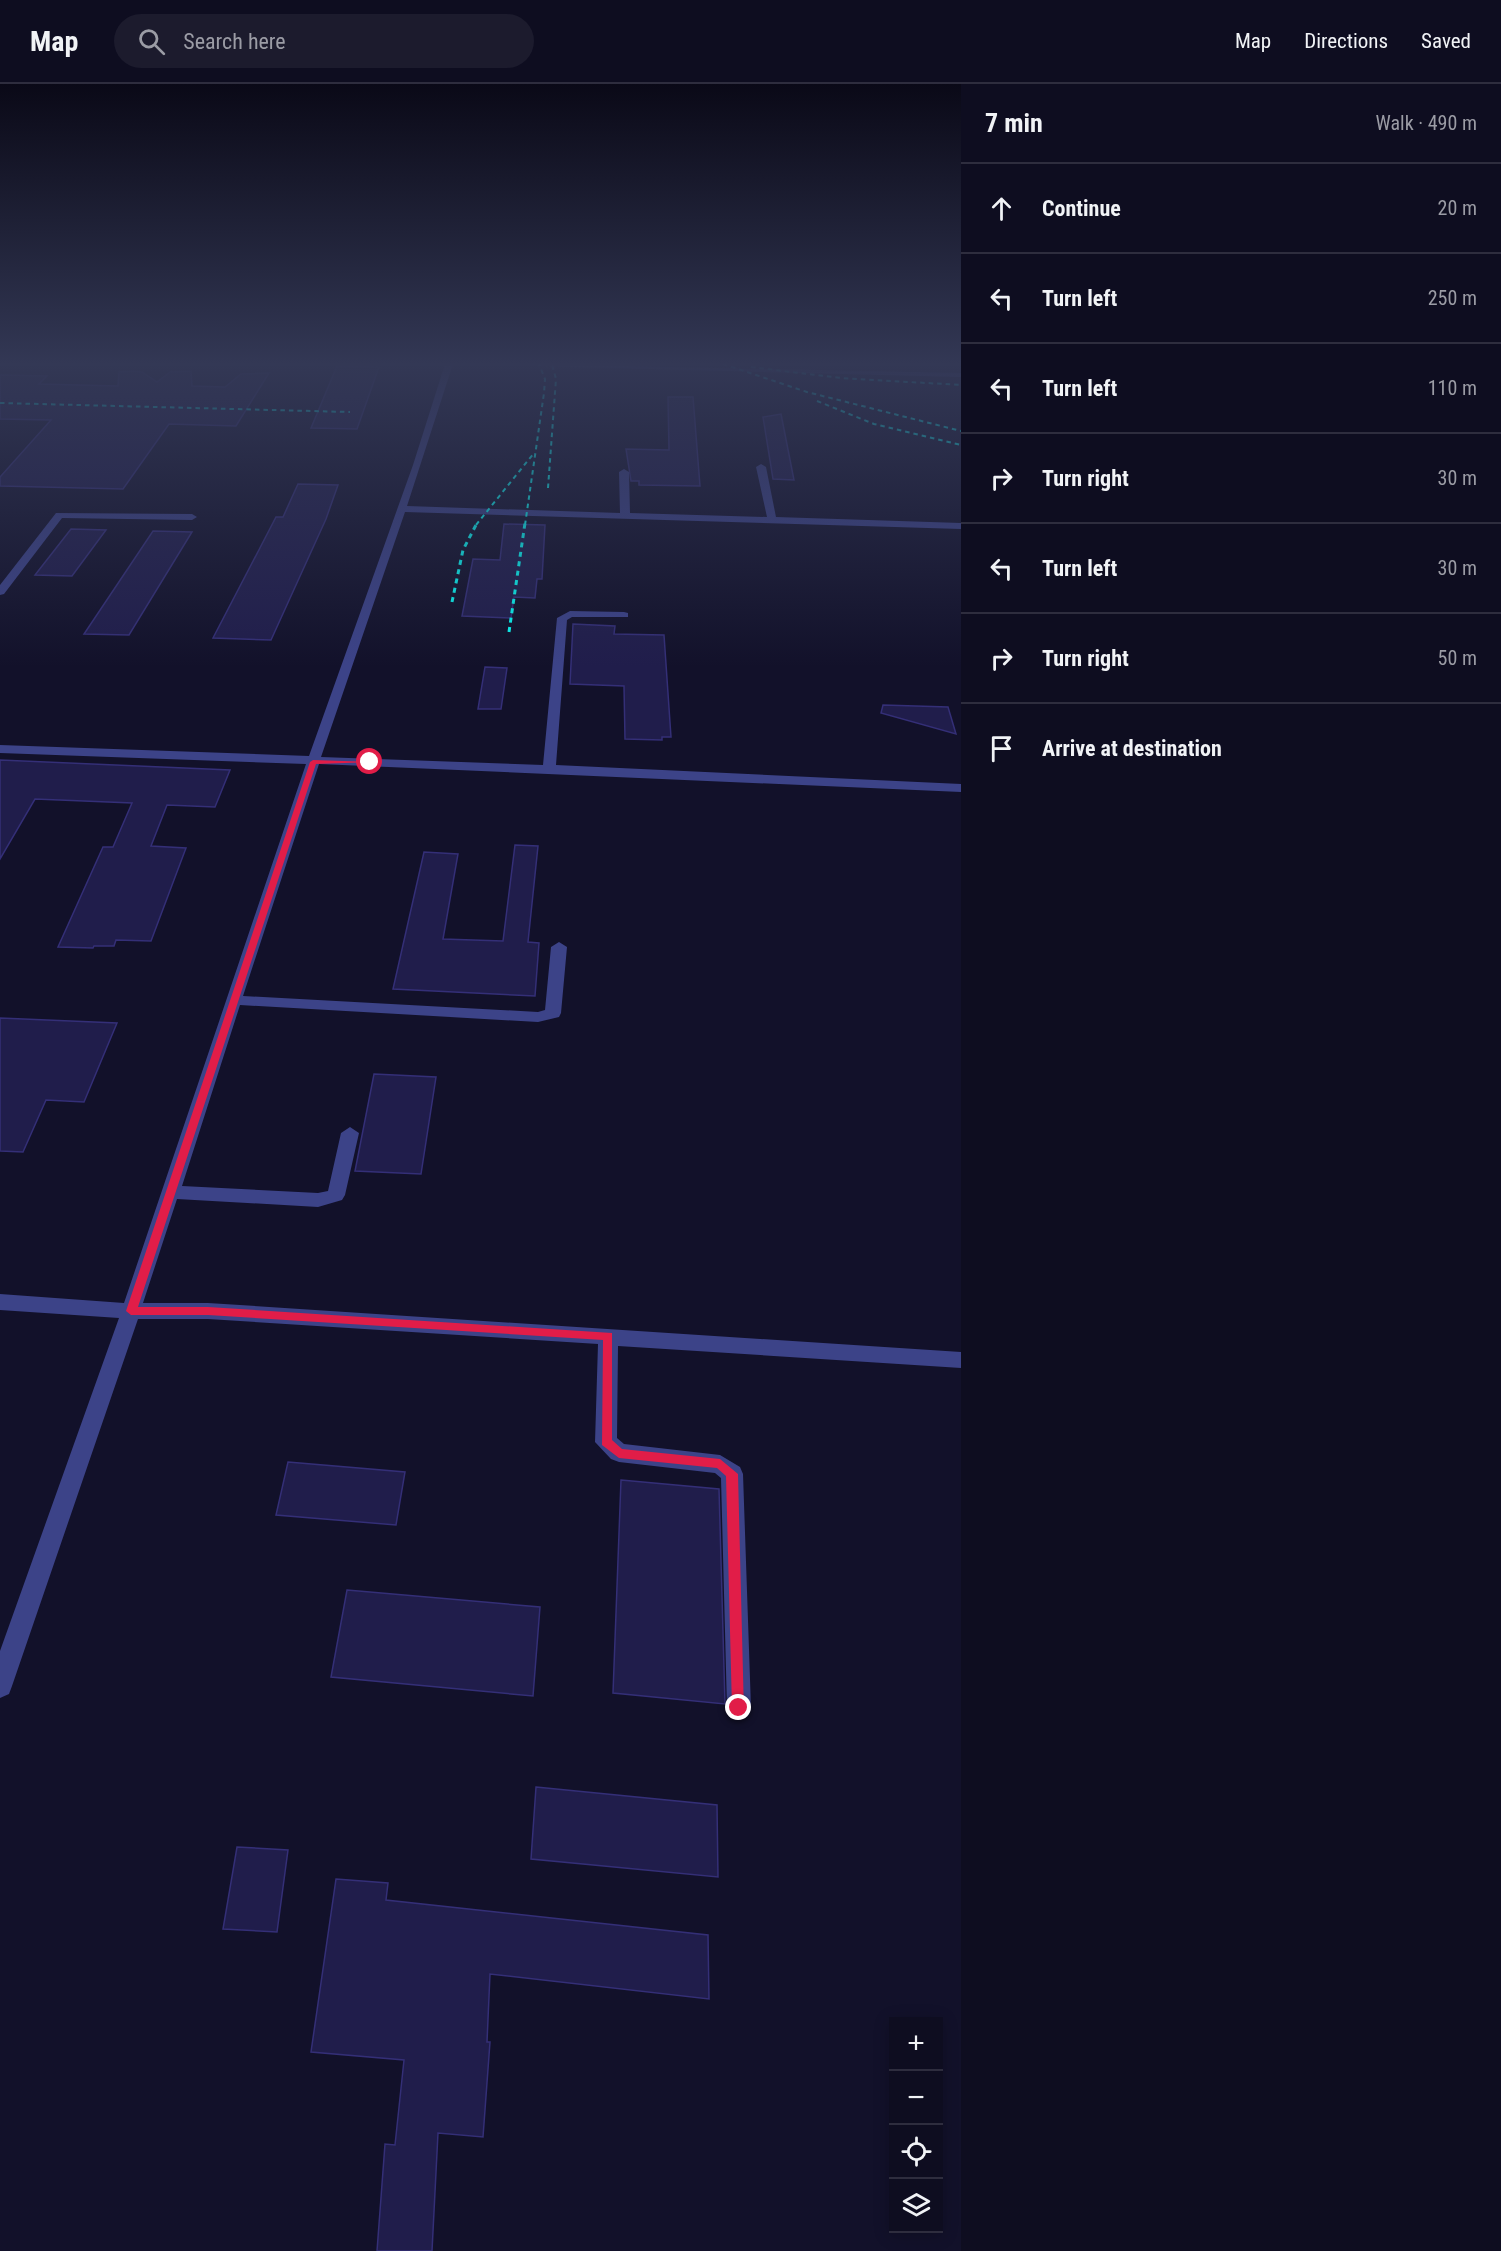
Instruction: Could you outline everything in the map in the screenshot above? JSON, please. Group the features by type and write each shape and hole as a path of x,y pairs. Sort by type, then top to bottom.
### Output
{"lane":[{"path":"0,1686 6,1648 131,1311 313,762 416,465"},
{"path":"761,467 772,520"},
{"path":"624,472 625,516"},
{"path":"402,509 961,526"},
{"path":"0,592 59,515 192,517"},
{"path":"549,769 562,618 570,614 624,615"},
{"path":"0,749 549,769 961,788"},
{"path":"234,1000 538,1017 554,1013 559,947"},
{"path":"171,1192 318,1200 336,1195 350,1133"},
{"path":"0,1302 131,1311 208,1311 961,1360"},
{"path":"608,1336 606,1442 619,1453 720,1464 732,1474 739,1708"}],"building":[{"path":"11,465 140,465 123,489 0,486 0,477"},
{"path":"629,465 698,465 700,486 639,485 639,481 631,481"},
{"path":"771,465 791,465 794,480 773,479"},
{"path":"298,484 338,485 326,519 271,640 213,638 276,517 283,517"},
{"path":"504,524 545,525 542,579 537,579 535,598 514,597 511,618 462,616 473,559 500,560"},
{"path":"71,529 106,530 72,576 35,575"},
{"path":"153,531 192,532 129,635 84,634"},
{"path":"573,624 615,626 614,634 664,635 671,737 662,737 662,740 625,739 624,686 570,684"},
{"path":"485,667 507,668 501,709 478,709"},
{"path":"883,705 948,707 956,734 881,713"},
{"path":"0,760 230,770 215,807 167,805 151,846 186,848 151,941 116,940 114,946 94,946 93,948 58,947 103,847 113,847 132,803 35,799 0,859"},
{"path":"515,845 538,846 528,942 539,943 535,996 393,989 424,852 458,854 443,939 503,941"},
{"path":"0,1018 117,1023 84,1102 46,1100 23,1152 0,1151"},
{"path":"374,1074 436,1077 421,1174 355,1171"},
{"path":"288,1462 405,1472 396,1525 276,1515"},
{"path":"621,1480 719,1489 725,1704 613,1693"},
{"path":"347,1590 540,1607 533,1696 331,1677"},
{"path":"536,1787 717,1805 718,1877 531,1859"},
{"path":"237,1847 288,1850 277,1932 223,1929"},
{"path":"336,1879 388,1883 386,1900 708,1935 709,1999 490,1974 487,2042 490,2042 483,2137 438,2133 432,2251 377,2251 385,2144 395,2145 404,2060 311,2052"}],"railway":[{"path":"476,525 524,465"},
{"path":"525,525 534,465"},
{"path":"548,488 550,465"},
{"path":"452,602 463,550 477,523"},
{"path":"509,632 525,523"}],"route":[{"path":"370,762 313,762 131,1311 208,1311 608,1336 606,1442 619,1453 720,1464 732,1474 739,1708"}]}
